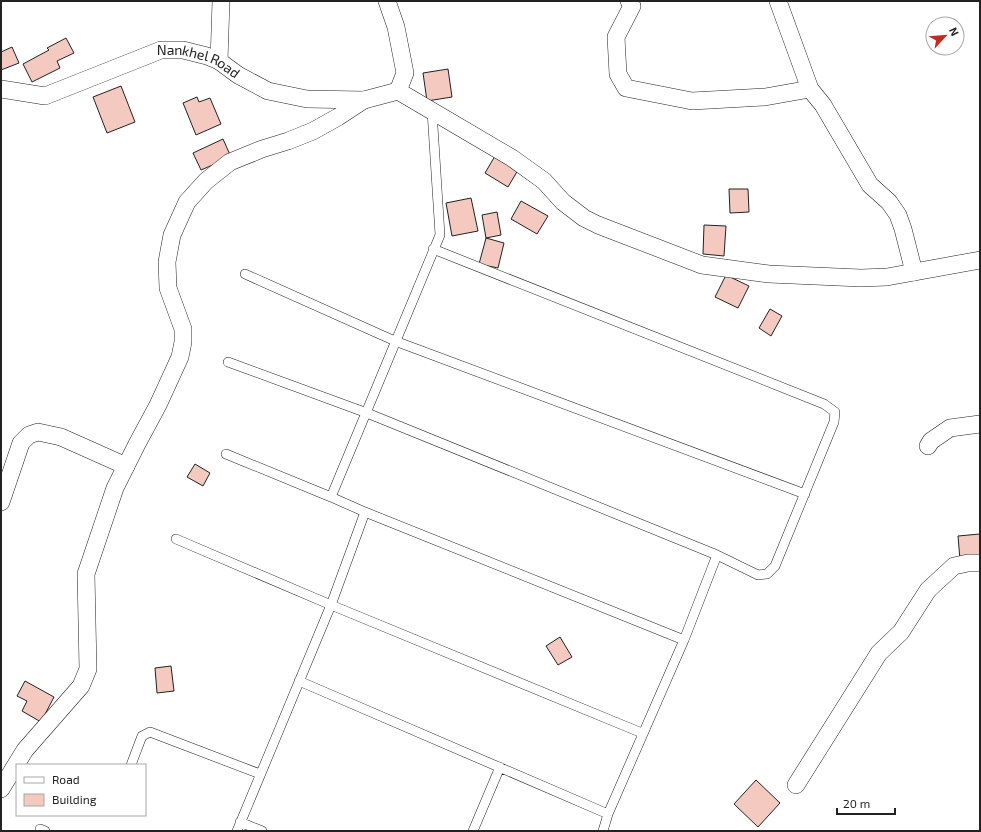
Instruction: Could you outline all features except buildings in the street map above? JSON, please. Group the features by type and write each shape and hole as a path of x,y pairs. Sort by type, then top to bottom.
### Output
{"street":[{"path":"218,61 221,1"},
{"path":"387,1 397,34 405,73 398,91 512,158 544,182 563,202 584,218 598,225 702,266 769,274 861,278 887,277 980,260"},
{"path":"629,1 632,6 616,37 618,74 626,88 692,100 765,97 810,89"},
{"path":"778,1 810,89 823,104 870,185 889,202 898,215 914,272"},
{"name":"Nankhel Road","path":"1,89 45,96 161,50 183,50 207,56 218,61 238,75 268,91 306,99 364,100 398,91"},
{"path":"16,764 25,750 81,686 88,669 86,574 115,488 158,405 180,357 183,342 183,329 168,288 167,262 172,234 187,202 206,181 230,162 313,131 364,100"},
{"path":"928,446 931,441 950,428 980,424"},
{"path":"1,502 22,443 29,435 38,432 61,437 126,466"},
{"path":"796,785 879,653 901,632 928,590 954,566 968,563 980,563"},
{"path":"1,789 16,765"}],"lane":[{"path":"331,496 367,413 395,341 440,235 432,111"},
{"path":"228,362 367,413 717,555 758,574 767,574 775,566 806,494 834,422 835,412 824,404 433,249"},
{"path":"245,274 395,341 806,494"},
{"path":"226,454 331,496 365,512 684,640"},
{"path":"262,831 238,827 330,605 365,512"},
{"path":"176,539 330,605 642,733"},
{"path":"603,831 608,814 642,733 684,640 717,555"},
{"path":"299,681 608,814"},
{"path":"131,764 142,736 150,732 260,774"},
{"path":"473,831 500,767"}]}
